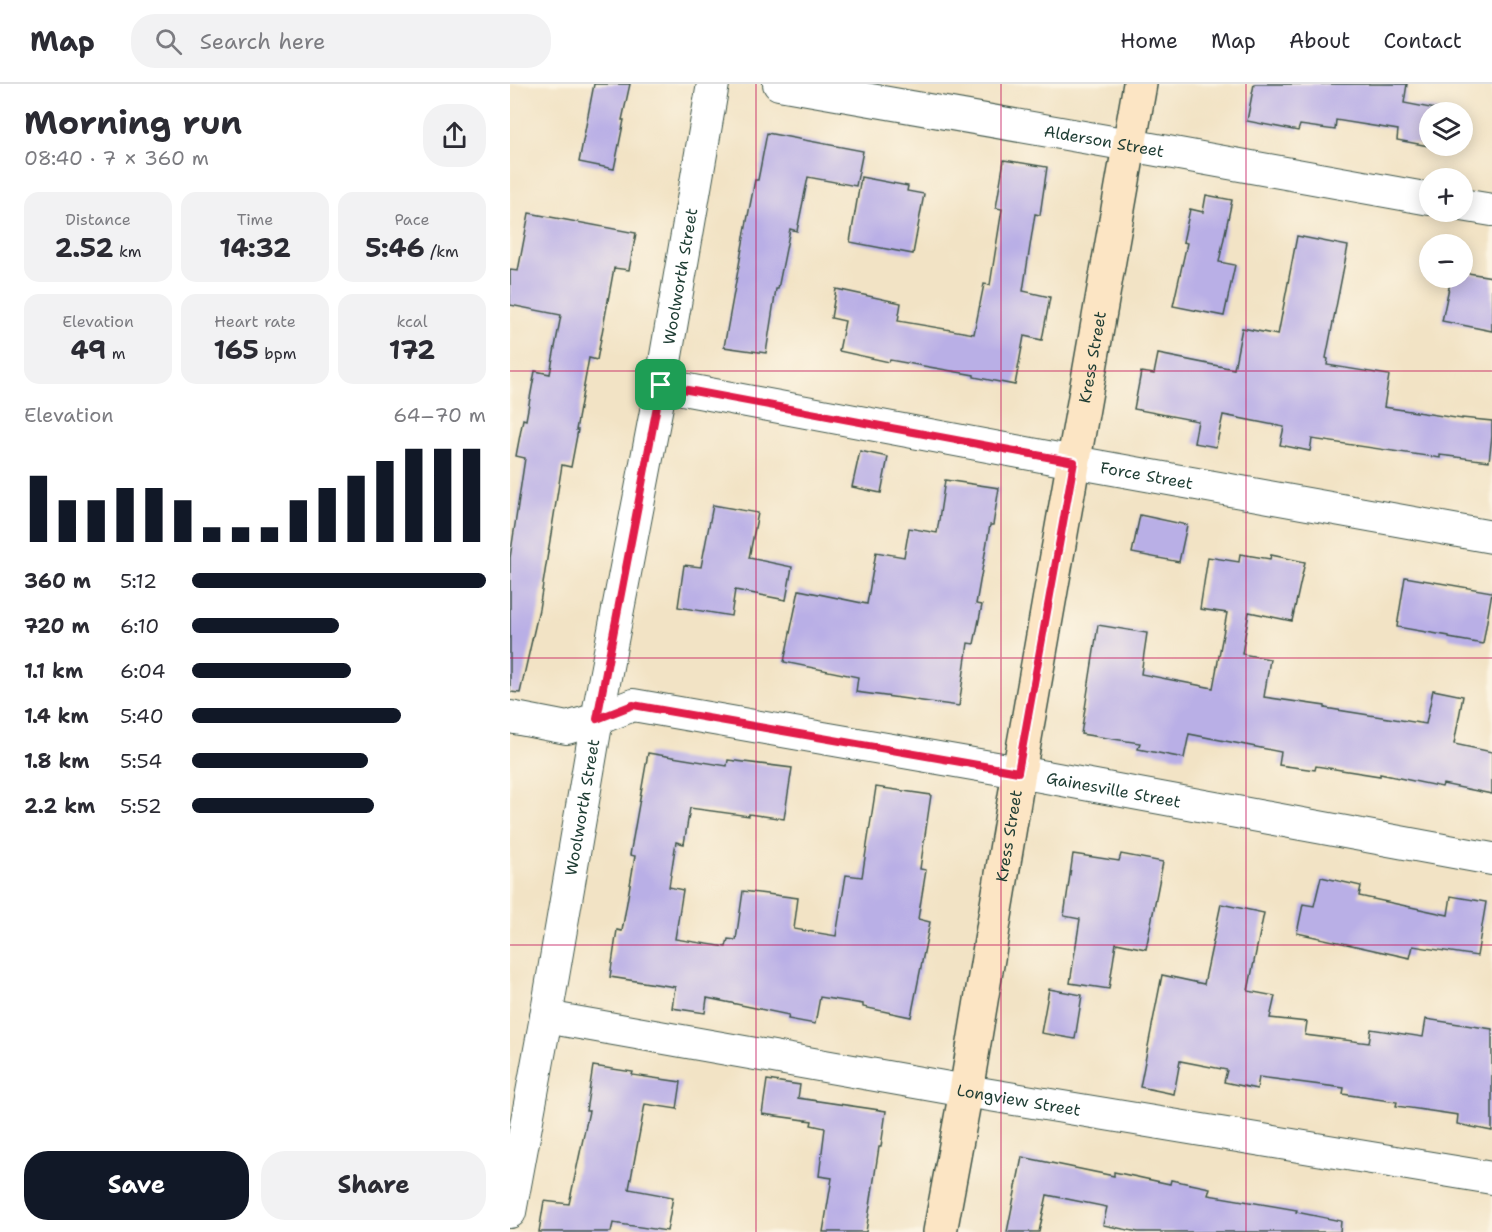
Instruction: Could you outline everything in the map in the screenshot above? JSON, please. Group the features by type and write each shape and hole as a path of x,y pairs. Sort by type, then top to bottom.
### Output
{"street":[{"name":"Woolworth Street","path":"510,1212 597,719 661,385 713,84"},
{"name":"Alderson Street","path":"779,84 1419,197"},
{"name":"Kress Street","path":"940,1232 966,1091 1018,772 1140,84"},
{"path":"1473,207 1492,210"},
{"name":"Force Street","path":"661,385 1492,537"},
{"name":"Gainesville Street","path":"510,717 567,728 633,705 1018,772 1492,859"},
{"name":"Longview Street","path":"546,1017 966,1091 1492,1178"}],"building":[{"path":"594,84 630,84 614,169 579,162"},
{"path":"1254,84 1407,84 1404,103 1419,106 1419,144 1397,140 1398,130 1336,120 1335,130 1300,125 1298,131 1247,121"},
{"path":"767,133 863,151 856,186 808,177 797,231 790,229 778,289 776,289 766,353 724,347 755,180 758,180"},
{"path":"1004,160 1047,167 1040,215 1035,214 1023,291 1050,297 1042,340 1024,336 1015,385 974,377 974,375 890,360 889,362 839,351 845,321 831,318 836,289 901,303 898,321 974,334 984,284 990,285 1002,209 996,208"},
{"path":"861,177 908,186 907,191 924,194 913,254 850,242"},
{"path":"1206,195 1232,200 1219,262 1235,265 1224,316 1173,306 1187,243 1183,242 1190,209 1203,212"},
{"path":"529,213 636,233 629,270 614,268 597,360 589,358 571,467 562,465 539,609 520,693 510,692 510,558 525,458 516,456 523,419 526,420 535,371 550,374 561,315 510,305 510,270 518,271"},
{"path":"1297,236 1348,246 1326,358 1328,359 1327,365 1389,375 1384,407 1462,419 1492,421 1489,461 1440,455 1440,458 1312,439 1310,451 1280,445 1284,427 1223,415 1216,447 1194,443 1198,421 1134,409 1141,372 1154,374 1158,354 1234,369 1242,328 1278,335"},
{"path":"1473,274 1492,277 1492,331 1442,321 1449,288 1473,288"},
{"path":"860,451 888,457 881,493 852,487"},
{"path":"945,480 999,488 976,604 982,605 974,644 968,643 959,706 856,692 858,677 784,662 799,590 867,604 876,552 904,557 909,528 937,533"},
{"path":"713,505 758,513 749,558 792,567 786,600 735,590 731,616 678,607 684,565 701,567"},
{"path":"1140,515 1187,525 1179,562 1132,553"},
{"path":"1240,554 1270,559 1271,555 1305,562 1292,621 1249,612 1242,654 1270,659 1264,697 1426,724 1433,690 1463,696 1454,744 1492,752 1492,794 1443,784 1442,787 1380,774 1380,776 1316,766 1315,770 1279,765 1281,752 1189,734 1184,758 1138,749 1140,743 1081,734 1098,625 1147,633 1141,674 1213,688 1227,613 1200,609 1208,557 1239,562"},
{"path":"1405,577 1492,592 1483,644 1397,627"},
{"path":"648,753 727,766 728,760 792,768 784,819 690,808 684,844 676,842 669,887 683,890 675,939 726,947 728,939 736,940 743,891 798,898 794,929 836,936 846,875 862,877 876,787 931,795 920,869 926,870 918,919 930,922 911,1017 863,1007 863,1004 820,997 815,1024 788,1019 789,1015 707,998 705,1013 672,1008 675,987 610,977 617,930 622,931 635,856 630,855"},
{"path":"1073,854 1119,861 1121,854 1163,862 1146,949 1116,943 1109,989 1070,983 1080,919 1064,916"},
{"path":"1321,877 1361,886 1359,896 1448,915 1451,896 1486,902 1477,956 1413,946 1410,958 1297,933 1303,904 1314,906"},
{"path":"1221,904 1264,913 1248,991 1275,996 1270,1018 1307,1022 1305,1035 1369,1043 1371,1029 1423,1037 1426,1019 1492,1029 1492,1131 1457,1124 1458,1115 1396,1106 1397,1102 1343,1094 1344,1088 1259,1077 1257,1089 1224,1082 1227,1070 1180,1061 1174,1094 1140,1087 1162,975 1204,984"},
{"path":"1049,989 1082,995 1075,1039 1041,1033"},
{"path":"593,1066 633,1072 632,1075 681,1082 677,1109 645,1104 629,1189 673,1197 667,1231 613,1223 611,1232 539,1232 544,1201 569,1204 589,1111 586,1111"},
{"path":"767,1080 800,1085 798,1098 886,1111 866,1232 823,1232 832,1178 819,1176 825,1128 811,1125 812,1121 762,1114"},
{"path":"1022,1157 1114,1176 1114,1172 1170,1184 1171,1180 1210,1188 1208,1195 1297,1210 1296,1212 1341,1221 1340,1232 1138,1232 1103,1225 1107,1207 1047,1195 1039,1232 1007,1232"}],"route":[{"path":"661,385 1074,462 1018,772 633,705 597,719 661,385"}]}
